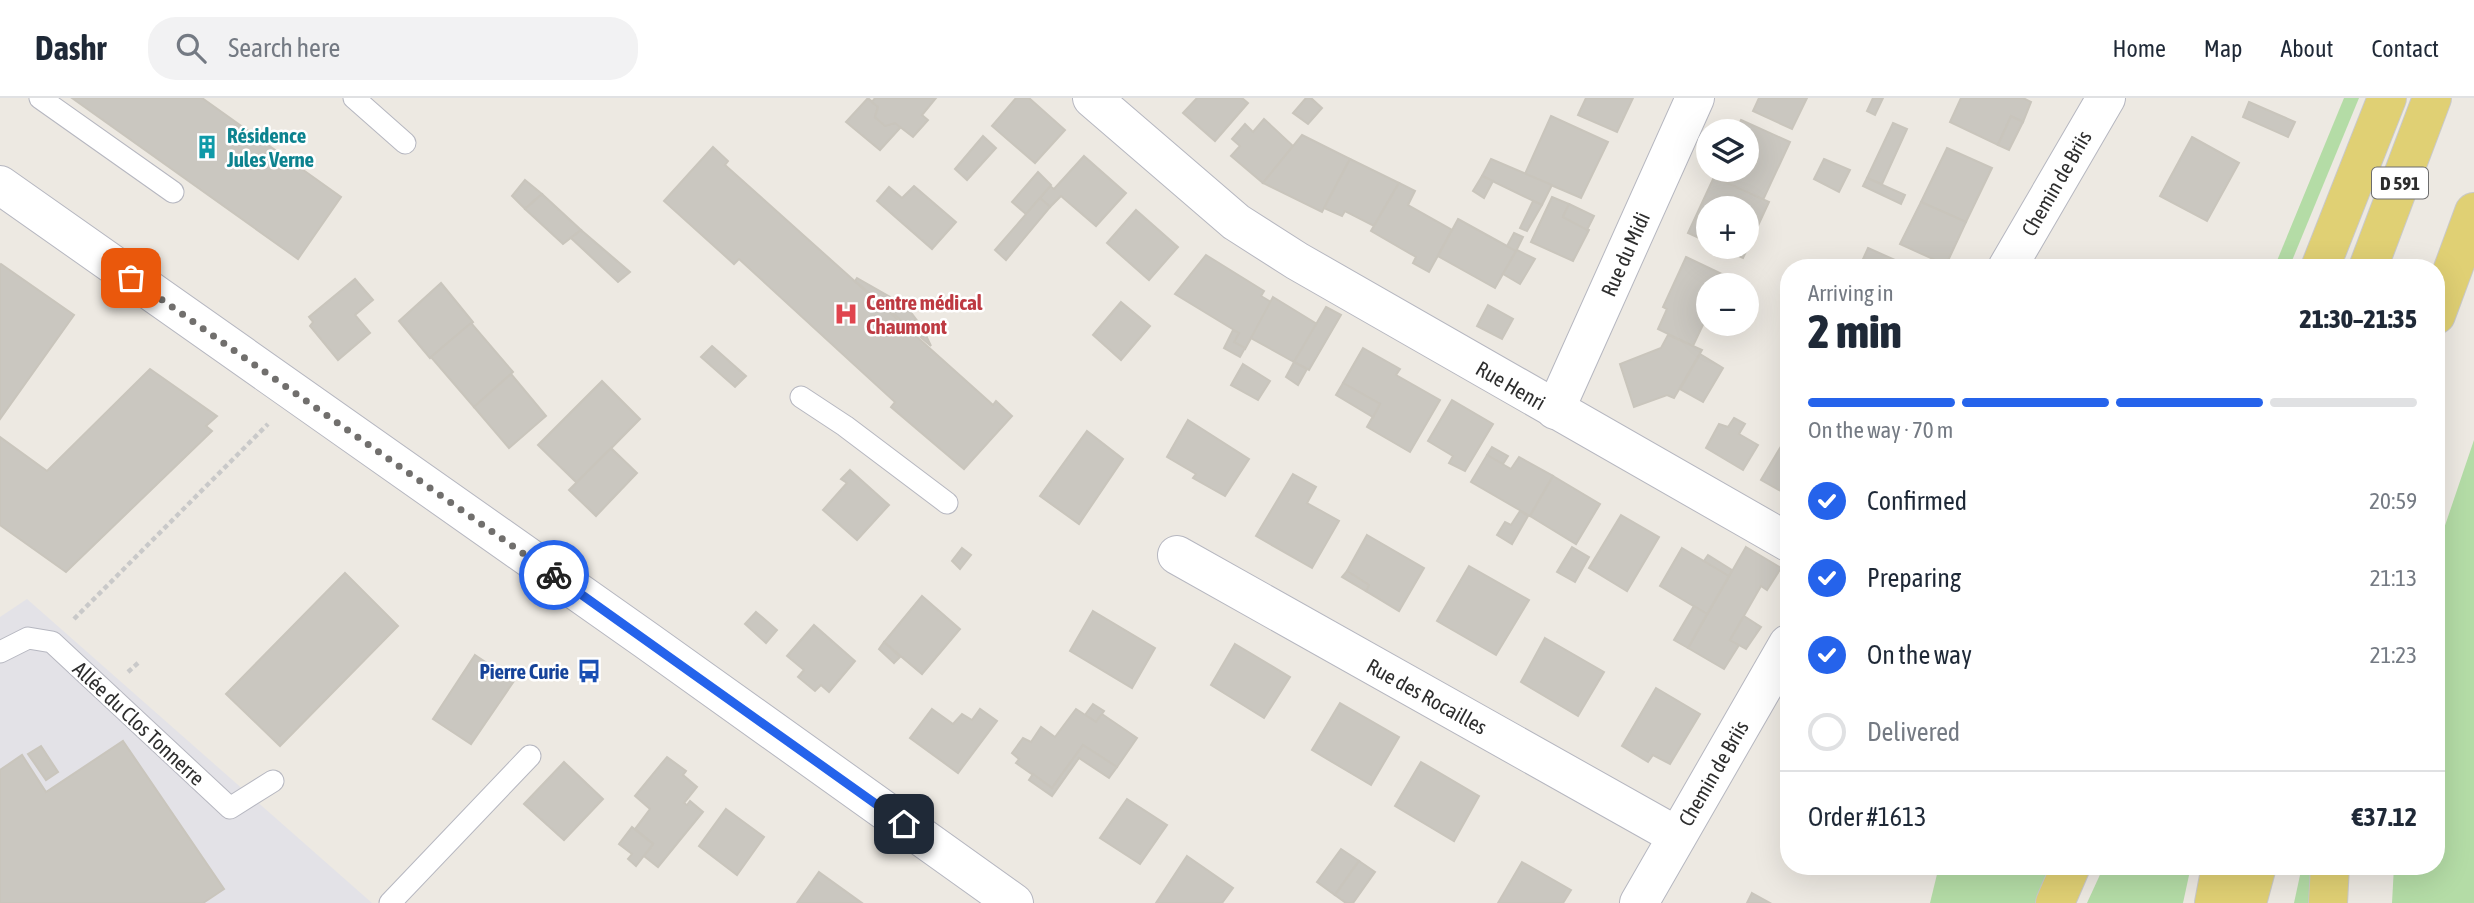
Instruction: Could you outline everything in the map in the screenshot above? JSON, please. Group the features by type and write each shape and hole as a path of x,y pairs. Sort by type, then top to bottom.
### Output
{"main road":[{"path":"2324,259 2387,98"},
{"name":"D 591","path":"2371,259 2432,98"},
{"path":"2445,291 2474,212"},
{"path":"2055,903 2067,875"},
{"path":"2214,903 2219,875"},
{"path":"2247,903 2255,875"},
{"path":"2328,903 2330,875"}],"street":[{"name":"Rue Henri","path":"1091,98 1236,222 1297,261 1780,537"},
{"name":"Rue du Midi","path":"1555,410 1695,98"},
{"name":"Chemin de Briis","path":"2012,259 2106,98"},
{"path":"0,185 677,661 1014,903"},
{"name":"Rue des Rocailles","path":"1177,555 1677,836"},
{"name":"Chemin de Briis","path":"1639,903 1780,658"}],"lane":[{"path":"40,98 173,192"},
{"path":"354,98 405,143"},
{"path":"801,397 845,426 947,503"},
{"path":"0,652 28,638 52,642"},
{"name":"Allée du Clos Tonnerre","path":"52,642 230,808 273,781"},
{"path":"390,903 530,756"}],"path":[{"path":"52,642 273,418"}],"shaded area":[{"path":"27,599 372,903 0,903 0,617"}],"green space":[{"path":"2344,98 2359,98 2293,259 2278,259"},
{"path":"2474,440 2474,903 2392,903 2394,875 2445,875 2445,525"},
{"path":"1937,875 2046,875 2035,903 1930,903"},
{"path":"2100,875 2189,875 2183,903 2087,903"},
{"path":"2300,875 2313,875 2312,903 2294,903"}],"building":[{"name":"Résidence Jules Verne","path":"72,98 202,98 341,197 298,259"},
{"path":"868,98 878,107 875,117 885,126 895,123 901,127 880,150 846,122"},
{"path":"875,98 936,98 922,115 928,120 913,137 895,123 885,126 875,117 878,107 872,102"},
{"path":"1016,98 1029,98 1065,130 1035,163 992,126"},
{"path":"1197,98 1242,98 1248,103 1215,141 1183,113"},
{"path":"1306,98 1311,98 1322,108 1308,124 1293,113"},
{"path":"1586,98 1633,98 1617,132 1578,115"},
{"path":"1759,98 1807,98 1792,129 1753,111"},
{"path":"1873,98 1883,98 1875,115 1867,111"},
{"path":"1961,98 2023,98 2031,102 2023,122 2011,116 1998,145 1950,122"},
{"path":"2249,102 2295,122 2288,137 2243,117"},
{"path":"1551,116 1608,142 1581,198 1525,174"},
{"path":"2011,116 2023,122 2009,150 1998,145"},
{"path":"1264,119 1293,146 1263,183 1231,156 1240,146 1232,139 1245,124 1253,132"},
{"path":"1893,123 1907,129 1882,184 1867,178"},
{"path":"1759,128 1790,142 1763,200 1725,182 1759,182"},
{"path":"1302,135 1350,159 1322,212 1263,183"},
{"path":"983,136 996,148 967,180 955,169"},
{"path":"2192,137 2239,163 2207,221 2160,196"},
{"name":"Centre médical Chaumont","path":"713,147 728,161 725,165 993,405 996,401 1012,416 964,469 891,407 895,402 739,259 734,264 664,201"},
{"path":"1947,148 1992,168 1966,222 1921,202"},
{"path":"1084,156 1126,193 1096,226 1061,196 1050,207 1040,198 1050,186 1054,189"},
{"path":"1350,159 1399,183 1374,226 1345,211 1342,216 1324,208"},
{"path":"1491,159 1552,185 1542,205 1482,176"},
{"path":"1824,159 1850,170 1839,192 1814,179"},
{"path":"1038,172 1051,185 1026,214 1012,202"},
{"path":"1482,176 1493,181 1484,198 1473,191"},
{"path":"1867,178 1905,195 1901,204 1863,186"},
{"path":"525,180 542,194 525,209 512,196"},
{"path":"1712,182 1725,182 1756,196 1705,196"},
{"path":"1399,183 1415,191 1408,205 1452,230 1429,272 1413,263 1416,257 1371,231"},
{"path":"914,186 956,222 932,249 877,201 889,187 902,198"},
{"path":"542,194 581,230 563,244 525,209"},
{"path":"1552,197 1569,204 1563,217 1589,230 1573,261 1531,242"},
{"path":"1759,197 1769,202 1759,224"},
{"path":"1040,198 1050,207 1006,260 995,250"},
{"path":"1533,201 1542,205 1527,231 1520,228"},
{"path":"1921,202 1966,222 1949,259 1933,259 1900,244"},
{"path":"1569,204 1594,216 1587,230 1563,217"},
{"path":"1136,210 1178,247 1149,280 1107,243"},
{"path":"1696,216 1696,237 1688,233"},
{"path":"1458,219 1516,251 1495,288 1438,256"},
{"path":"581,230 630,272 618,282 571,238"},
{"path":"1514,233 1523,237 1516,251 1507,246"},
{"path":"1868,248 1893,259 1863,259"},
{"path":"1517,250 1535,259 1520,284 1503,274"},
{"path":"1206,255 1264,291 1261,296 1271,302 1245,349 1234,342 1239,333 1175,294"},
{"path":"1686,257 1720,273 1696,273 1698,336 1693,346 1658,329 1667,309 1663,307"},
{"path":"0,265 74,315 0,419"},
{"path":"857,278 906,306 922,327 931,346 855,281"},
{"path":"355,279 373,300 355,315 370,333 338,360 310,326 313,322 309,317"},
{"path":"441,283 473,322 430,358 399,321"},
{"path":"1273,297 1317,324 1294,362 1251,338"},
{"path":"1121,302 1150,326 1121,360 1093,335"},
{"path":"1488,305 1513,319 1502,339 1477,326"},
{"path":"1326,307 1341,315 1309,370 1294,362"},
{"path":"471,323 513,372 474,407 431,357"},
{"path":"1233,330 1239,333 1234,342 1245,348 1240,357 1224,348"},
{"path":"1668,335 1702,350 1674,398 1667,395 1634,407 1620,364 1661,348"},
{"path":"712,346 746,376 735,387 701,357"},
{"path":"1363,348 1400,369 1396,375 1440,400 1410,452 1367,427 1380,404 1343,383"},
{"path":"1700,354 1723,368 1703,402 1680,389"},
{"path":"1294,362 1307,369 1298,385 1286,377"},
{"path":"1243,364 1270,381 1258,400 1231,385"},
{"path":"150,369 217,416 206,426 212,431 66,572 0,525 0,437 47,471"},
{"path":"511,374 546,416 509,448 474,407"},
{"path":"602,381 640,419 577,483 538,445"},
{"path":"1343,383 1380,404 1373,417 1336,395"},
{"path":"1452,400 1493,424 1465,471 1449,463 1453,456 1428,441"},
{"path":"1734,418 1745,424 1739,434 1758,445 1743,470 1706,448 1719,424 1728,427"},
{"path":"1188,420 1249,459 1225,496 1193,478 1196,474 1167,457"},
{"path":"1087,431 1123,459 1079,524 1040,496"},
{"path":"1492,447 1508,456 1503,464 1487,455"},
{"path":"611,448 637,473 596,516 569,490"},
{"path":"1780,448 1780,491 1761,480"},
{"path":"1487,455 1511,469 1519,457 1553,476 1530,516 1471,482"},
{"path":"850,470 889,505 857,540 823,510 847,483 841,479"},
{"path":"1293,474 1316,487 1307,503 1339,521 1312,568 1256,536"},
{"path":"1553,476 1600,504 1576,544 1530,516"},
{"path":"1520,511 1528,516 1512,544 1497,535 1505,522 1511,525"},
{"path":"1621,515 1659,537 1627,591 1589,568"},
{"path":"1367,535 1424,568 1399,611 1366,591 1369,585 1347,571"},
{"path":"1572,547 1589,557 1575,582 1557,572"},
{"path":"1746,547 1780,567 1767,590 1761,586 1730,640 1739,645 1724,669 1688,648"},
{"path":"962,548 971,555 960,569 952,561"},
{"path":"1682,548 1729,576 1707,614 1660,586"},
{"path":"1708,555 1732,570 1729,576 1704,561"},
{"path":"1469,566 1529,600 1496,655 1437,621"},
{"path":"1347,571 1369,585 1366,591 1342,577"},
{"path":"345,573 398,626 280,746 226,694"},
{"path":"922,596 960,629 922,674 884,642"},
{"path":"1694,606 1707,614 1688,648 1674,640"},
{"path":"1093,611 1155,648 1132,688 1070,651"},
{"path":"756,612 777,630 766,643 745,624"},
{"path":"1744,616 1761,627 1746,649 1730,640"},
{"path":"814,625 855,661 829,692 821,685 815,691 798,677 804,670 787,656"},
{"path":"1545,638 1604,672 1578,716 1521,682"},
{"path":"884,642 900,657 894,663 879,649"},
{"path":"1235,644 1290,677 1264,718 1211,685"},
{"path":"475,655 514,681 471,744 433,719"},
{"path":"1656,688 1700,714 1670,764 1653,755 1648,762 1622,746"},
{"path":"1340,703 1399,737 1371,785 1312,750"},
{"path":"1093,704 1104,711 1096,722 1085,715"},
{"path":"932,709 953,724 962,714 972,720 980,709 997,721 958,773 910,738"},
{"path":"1076,709 1096,722 1102,714 1137,738 1117,767 1083,745 1052,788 1016,763 1019,759 1012,753 1023,738 1031,742 1041,727 1055,737"},
{"path":"123,741 224,889 203,903 0,903 0,770 22,755 46,792"},
{"path":"1083,745 1117,767 1109,778 1079,758 1052,796 1029,780 1033,774 1052,788"},
{"path":"41,746 58,772 46,780 28,754"},
{"path":"667,757 686,771 683,775 697,787 684,803 687,805 690,801 703,812 658,867 644,856 653,844 635,829 650,809 635,796"},
{"path":"564,762 603,799 564,840 524,804"},
{"path":"1421,762 1479,796 1454,841 1395,806"},
{"path":"1127,799 1167,825 1140,864 1100,838"},
{"path":"726,809 764,837 737,875 699,846"},
{"path":"632,827 653,844 636,866 628,859 632,854 619,844"},
{"path":"1341,849 1359,861 1335,895 1317,882"},
{"path":"1187,856 1233,888 1222,903 1156,903"},
{"path":"1359,861 1375,872 1353,903 1346,903 1335,895"},
{"path":"1522,862 1571,890 1563,903 1498,903"},
{"path":"819,872 862,903 797,903"},
{"path":"1752,893 1770,903 1747,903"}],"way so far":[{"path":"131,278 554,575"}],"place":[{"name":"Résidence Jules Verne","path":"207,147"},
{"name":"Centre médical Chaumont","path":"846,314"},
{"name":"Pierre Curie","path":"589,671"}],"route":[{"path":"554,575 904,824"}]}
